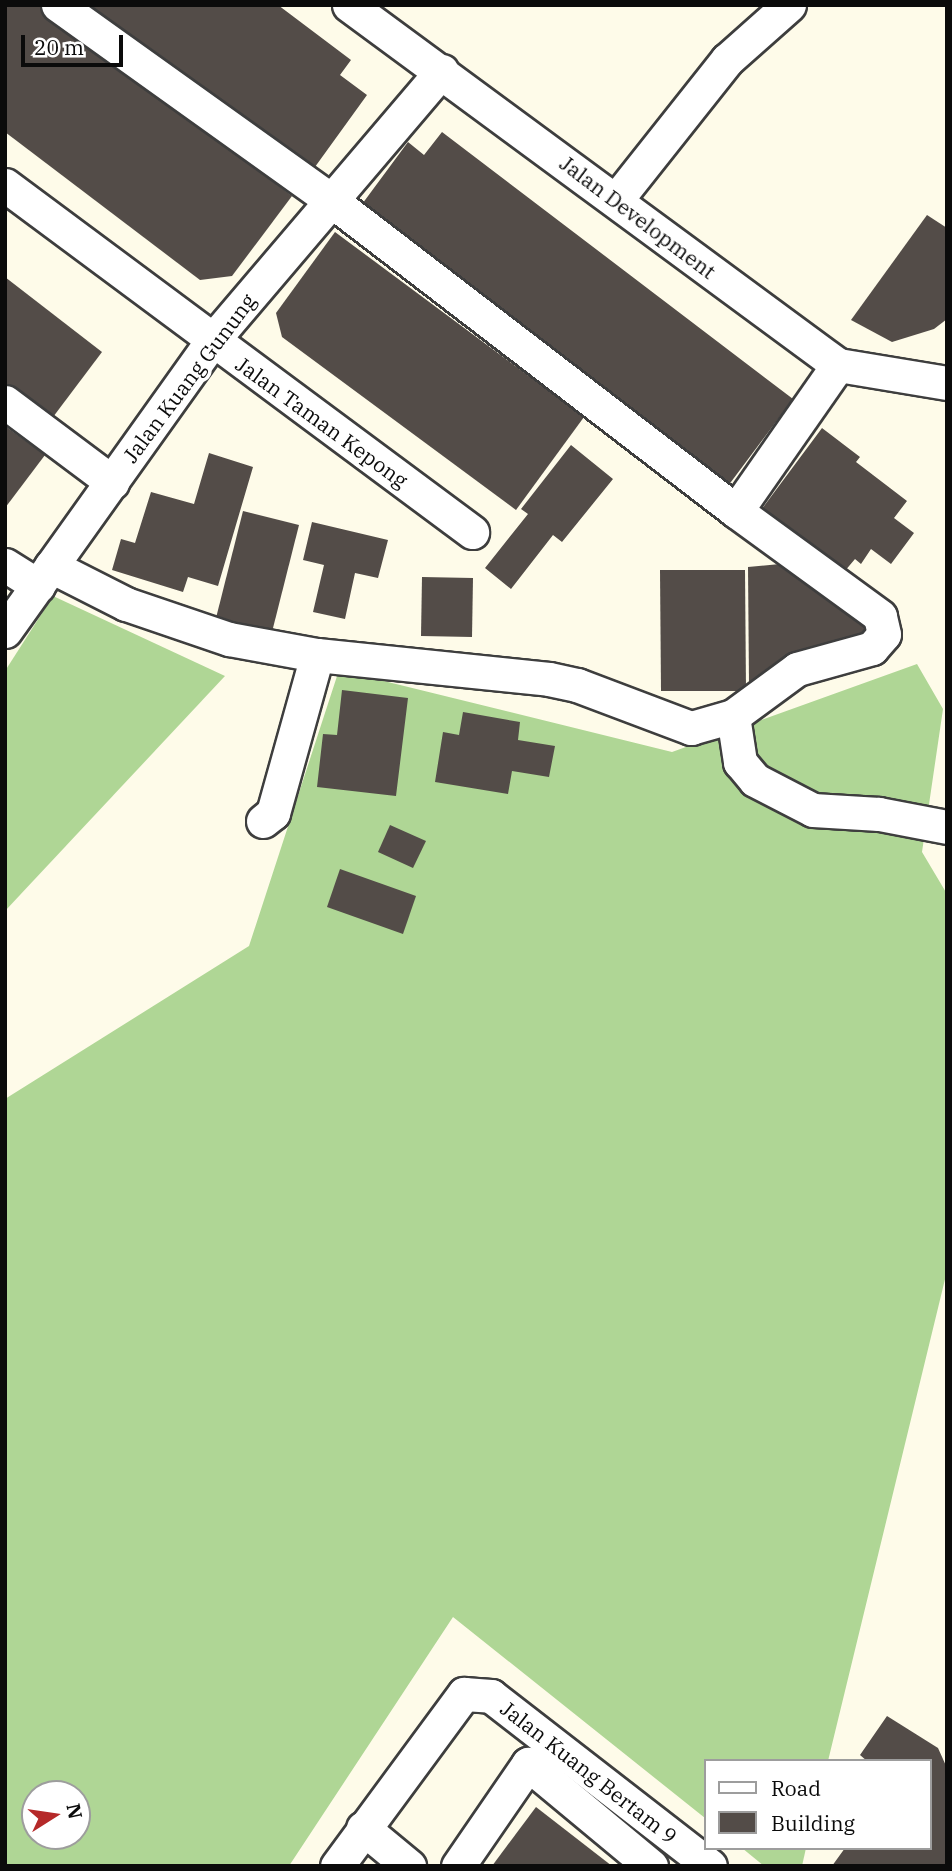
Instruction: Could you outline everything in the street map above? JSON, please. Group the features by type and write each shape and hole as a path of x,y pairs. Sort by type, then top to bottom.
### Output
{"street":[{"path":"5,565 192,628 317,655 558,681 691,729 733,716 797,669 872,648 884,634 880,616 736,511 332,201 58,5"},
{"name":"Jalan Development","path":"349,5 838,365 947,383"},
{"path":"616,200 727,60 789,5"},
{"name":"Jalan Kuang Gunung","path":"5,631 211,342 442,72"},
{"name":"Jalan Taman Kepong","path":"5,185 211,342 472,532"},
{"path":"736,511 838,365"},
{"path":"5,402 112,482"},
{"path":"263,821 272,813 317,655"},
{"path":"733,716 740,762 755,780 790,799 813,810 879,814 947,827"},
{"name":"Jalan Kuang Bertam 9","path":"337,1866 464,1694 491,1696 710,1866"},
{"path":"458,1866 528,1764 651,1866"},
{"path":"363,1828 409,1866"}],"green space":[{"path":"53,596 225,676 5,911 5,671"},
{"path":"917,664 943,709 922,852 947,894 947,1271 828,1759 704,1759 704,1817 453,1617 289,1866 5,1866 5,1099 249,946 339,670 672,752"},
{"path":"744,1850 806,1850 802,1866 764,1866"}],"building":[{"path":"5,5 40,5 292,196 232,276 200,280 5,132"},
{"path":"73,5 278,5 351,60 340,75 367,95 307,178"},
{"path":"442,132 793,399 722,494 354,215 408,142 424,155"},
{"path":"927,215 947,228 947,319 934,329 892,342 851,320"},
{"path":"335,232 584,417 516,510 282,337 276,313"},
{"path":"5,277 102,352 44,429 5,399"},
{"path":"5,426 45,455 5,508"},
{"path":"822,428 860,457 856,462 907,501 894,518 914,533 891,564 871,549 861,564 855,559 844,572 761,510"},
{"path":"571,445 613,479 562,542 553,535 511,589 485,568 528,514 521,509"},
{"path":"209,453 253,467 218,586 188,577 183,592 112,570 121,539 135,543 151,492 194,504"},
{"path":"243,511 299,525 272,632 216,618"},
{"path":"312,522 388,540 378,578 355,573 345,619 313,612 324,565 303,560"},
{"path":"780,564 866,626 864,644 749,684 748,567"},
{"path":"660,570 745,570 746,691 661,691"},
{"path":"422,577 473,578 472,637 421,636"},
{"path":"342,690 408,698 396,796 317,787 323,734 337,735"},
{"path":"463,712 520,722 518,740 555,746 549,777 512,771 508,794 435,782 443,732 459,735"},
{"path":"390,825 426,841 413,868 378,852"},
{"path":"340,869 416,896 403,934 327,907"},
{"path":"887,1716 938,1748 947,1768 947,1866 832,1866 844,1850 931,1850 931,1759 865,1759 860,1755"},
{"path":"536,1807 612,1866 492,1866"}]}
